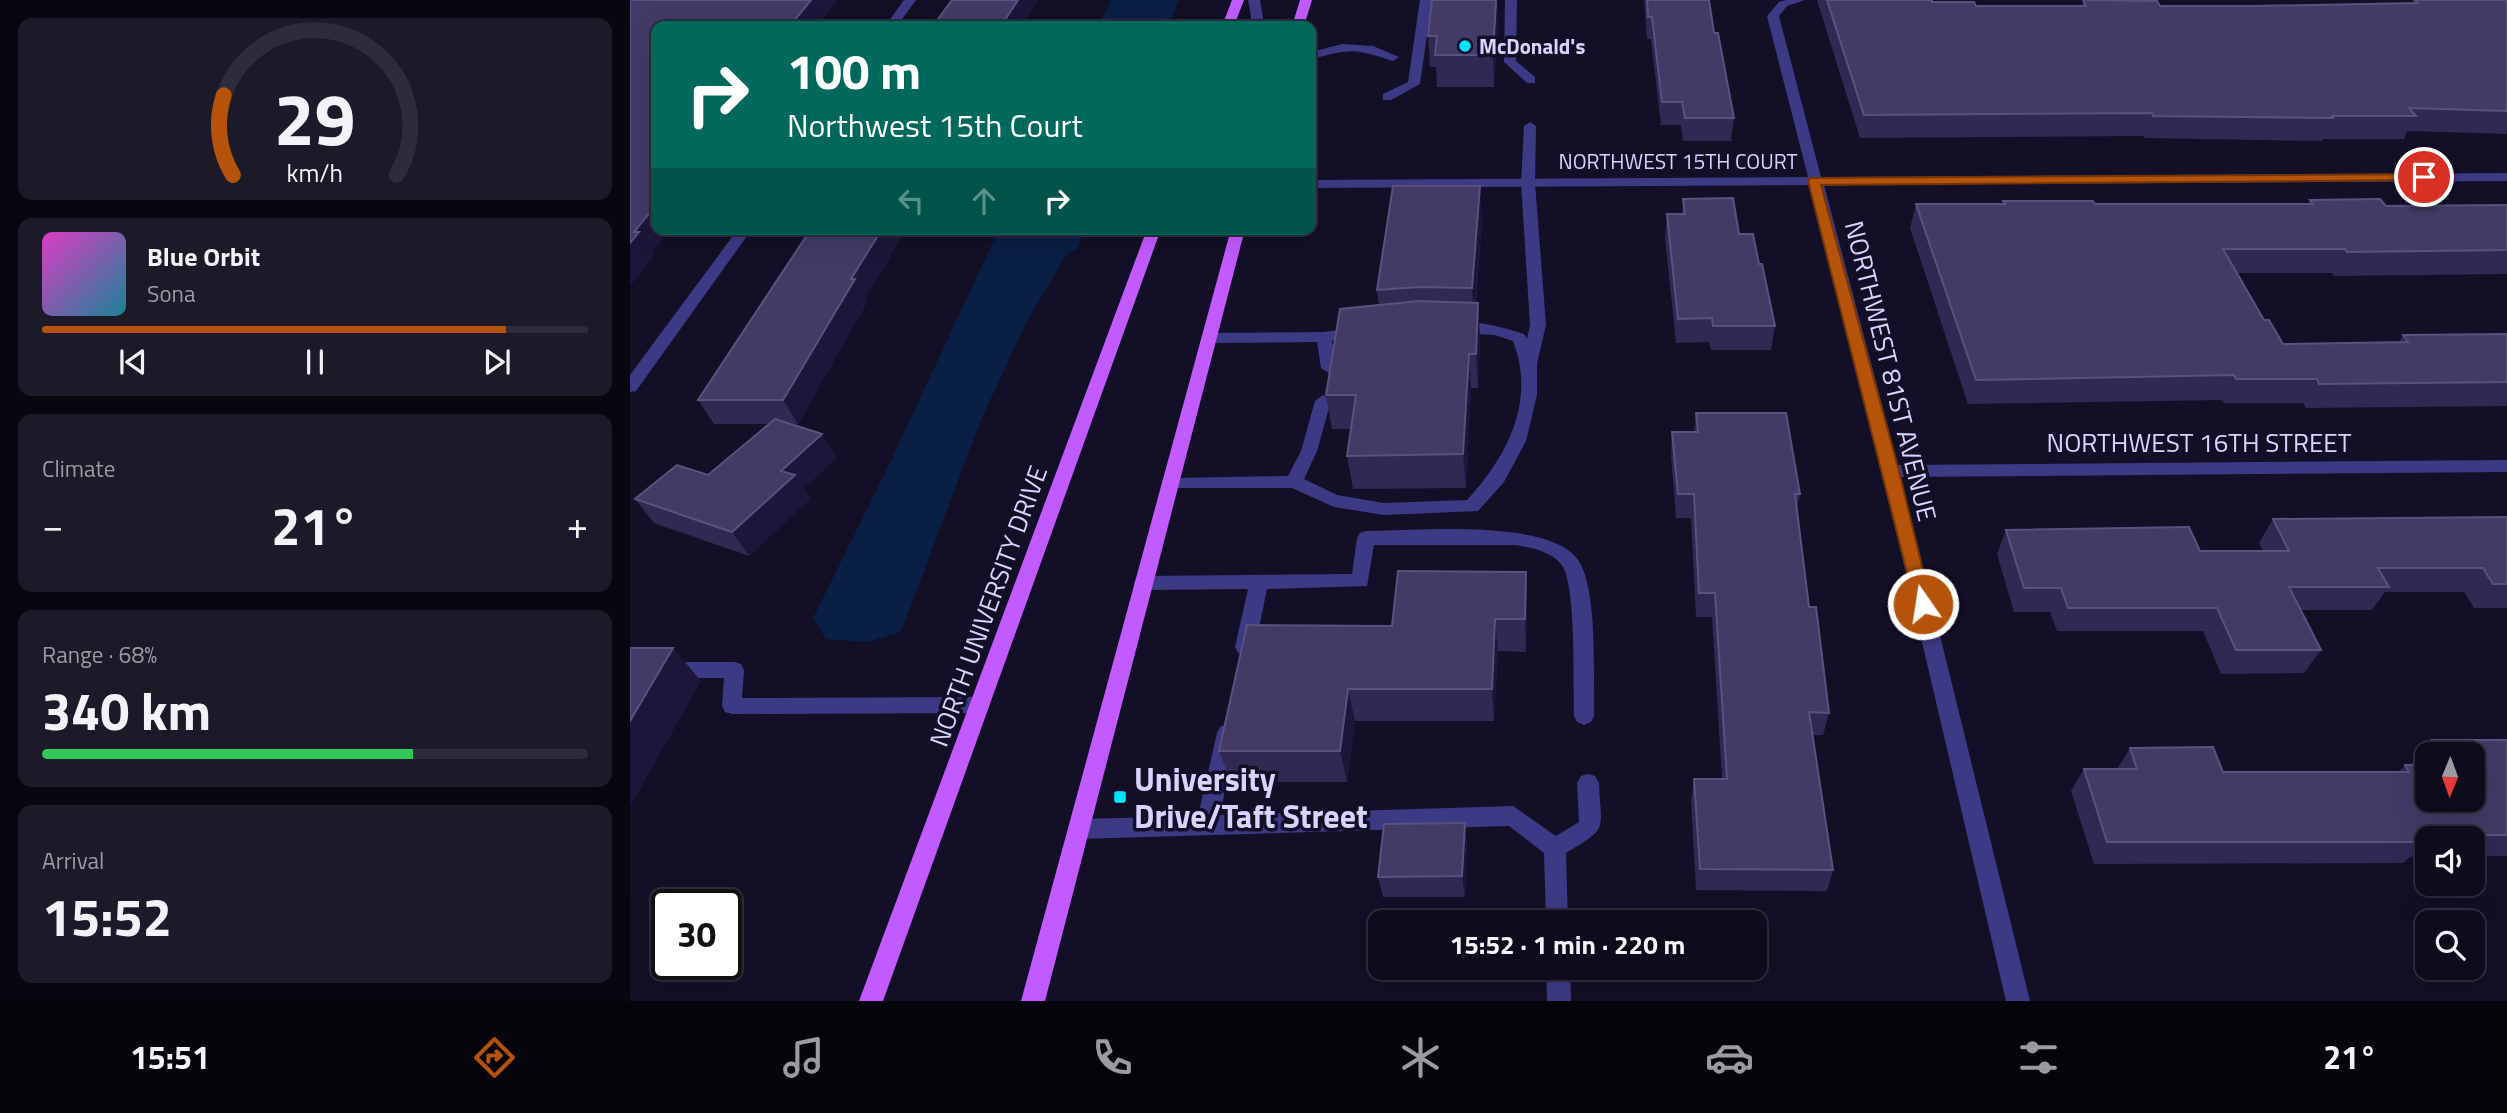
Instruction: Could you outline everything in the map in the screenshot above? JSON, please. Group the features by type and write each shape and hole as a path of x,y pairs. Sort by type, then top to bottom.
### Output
{"main road":[{"path":"1230,21 1238,0"},
{"path":"1300,21 1306,0"},
{"name":"NORTH UNIVERSITY DRIVE","path":"871,1001 1152,235"},
{"path":"1033,1001 1236,235"}],"street":[{"path":"895,21 910,0"},
{"path":"1254,0 1256,21"},
{"path":"1387,97 1414,84 1426,0"},
{"path":"1511,0 1510,62 1531,80"},
{"name":"NORTHWEST 81ST AVENUE","path":"1798,0 1783,4 1773,16 1891,471 2018,1001"},
{"path":"1316,54 1333,48 1358,47 1377,48 1393,57"},
{"path":"1171,484 1294,482 1334,501 1384,509 1472,506 1499,478 1518,442 1529,395 1529,363 1538,325 1528,183 1530,126"},
{"name":"NORTHWEST 15TH COURT","path":"1316,184 2507,177"},
{"path":"630,387 741,235"},
{"path":"1448,328 1497,330 1519,338 1529,363"},
{"path":"1210,338 1324,337 1371,331"},
{"path":"1324,337 1329,368"},
{"path":"1294,482 1309,451 1323,401"},
{"name":"NORTHWEST 16TH STREET","path":"1891,471 2507,466"},
{"path":"1143,583 1360,580 1366,538 1461,536 1516,538 1540,543 1558,552 1572,565 1577,586 1584,716"},
{"path":"1241,663 1259,582"},
{"path":"630,670 733,670 732,706 979,705"},
{"path":"1207,825 1230,717"},
{"path":"1555,848 1590,827 1588,783"},
{"path":"1079,829 1513,816 1555,848"},
{"path":"1555,848 1557,910"},
{"path":"1558,980 1559,1001"}],"water":[{"path":"1111,0 1179,0 1170,21 1100,21"},
{"path":"996,235 1083,235 1077,249 1067,254 1027,321 980,422 901,632 866,642 826,639 813,618 888,467"}],"building":[{"path":"630,0 811,0 794,21 651,21 651,211 634,232 639,232 630,243"},
{"path":"952,0 1018,0 1004,21 937,21"},
{"path":"1432,0 1496,0 1493,55 1435,55 1437,36 1428,36"},
{"path":"1647,0 1709,0 1734,118 1685,118 1682,102 1662,102 1652,17 1648,17"},
{"path":"1827,0 1932,0 1974,2 1976,6 2086,6 2083,0 2157,1 2160,6 2253,6 2418,3 2415,0 2507,0 2507,111 2409,108 2416,116 2332,116 2333,118 2153,116 2152,113 1864,115"},
{"path":"1393,186 1480,186 1472,288 1377,290"},
{"path":"1733,198 1739,234 1753,234 1775,326 1713,326 1712,318 1678,319 1667,214 1685,214 1683,199"},
{"path":"2380,199 2386,206 2507,205 2507,250 2347,252 2345,249 2223,249 2264,320 2269,320 2283,344 2408,342 2403,335 2507,334 2507,382 2319,384 2317,379 2236,379 2234,375 1976,380 1916,204 2093,201 2095,204 2313,204 2310,200"},
{"path":"807,235 878,235 783,400 698,400"},
{"path":"1419,301 1478,303 1476,354 1469,354 1463,454 1347,456 1356,395 1326,395 1340,309"},
{"path":"1696,413 1786,413 1800,494 1795,494 1809,607 1816,607 1829,713 1809,712 1833,870 1700,869 1694,779 1727,779 1715,593 1699,593 1694,494 1678,494 1672,432 1698,432"},
{"path":"775,419 822,434 781,471 795,475 732,532 635,499 677,465 708,475"},
{"path":"2507,517 2507,584 2493,584 2483,568 2378,568 2389,587 2289,587 2321,650 2236,650 2217,608 2068,608 2061,588 2024,588 2006,530 2189,527 2200,551 2289,551 2273,519"},
{"path":"1398,571 1526,572 1525,619 1495,619 1492,689 1348,689 1340,751 1219,751 1247,625 1392,626"},
{"path":"630,648 673,648 630,721"},
{"path":"2432,740 2507,740 2507,835 2485,835 2485,826 2415,826 2415,842 2107,842 2084,769 2137,769 2130,748 2213,747 2223,772 2409,772 2405,765 2415,765 2415,812 2485,812 2485,742"},
{"path":"1465,823 1462,876 1378,877 1384,824"}],"place":[{"name":"McDonald's","path":"1465,46"},
{"name":"University Drive/Taft Street","path":"1120,797"}],"route":[{"path":"1923,604 1891,471 1814,181 2424,177"}]}
